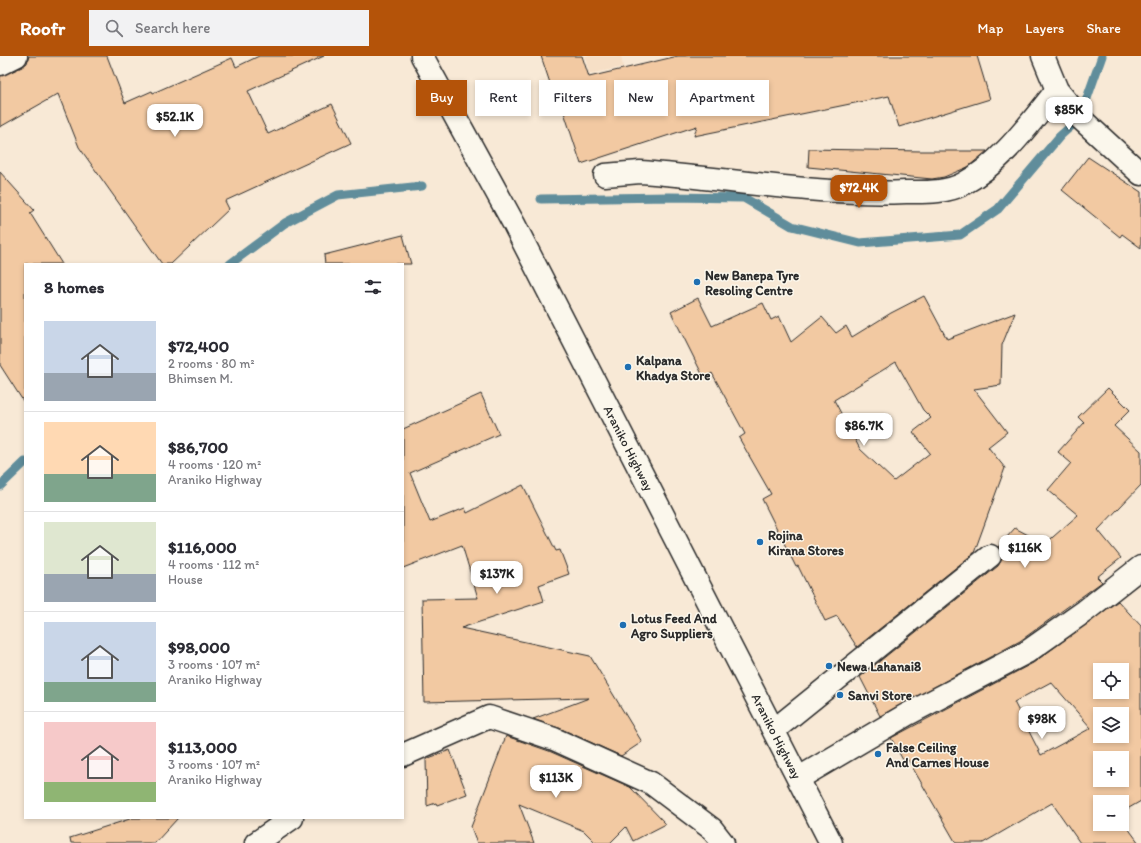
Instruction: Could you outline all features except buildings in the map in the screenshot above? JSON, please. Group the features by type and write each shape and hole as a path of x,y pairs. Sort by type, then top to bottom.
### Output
{"main road":[{"path":"0,64 16,56"},
{"name":"Araniko Highway","path":"422,56 514,224 831,843"},
{"path":"1042,56 1057,90 1080,118 1141,174"},
{"path":"605,175 640,172 878,193 940,191 961,185 983,172 1016,140 1057,90"},
{"path":"774,730 990,556"},
{"path":"799,778 906,716 1028,652 1085,611 1141,567"},
{"path":"404,755 489,717 554,739 651,783 712,829 723,843"},
{"path":"256,843 291,819"}],"shaded area":[{"path":"585,56 621,56 623,67 589,74"}],"waterway":[{"path":"541,199 669,197 744,198 792,226 860,243 960,235 998,209 1060,136 1080,118 1102,56"},
{"path":"231,263 285,223 338,195 422,186"},
{"path":"0,486 24,463"}],"place":[{"name":"New Banepa Tyre Resoling Centre","path":"697,282"},
{"name":"Kalpana Khadya Store","path":"628,367"},
{"name":"Rojina Kirana Stores","path":"760,542"},
{"name":"Lotus Feed And Agro Suppliers","path":"623,625"},
{"name":"Newa Lahanai8","path":"829,666"},
{"name":"Sanvi Store","path":"840,695"},
{"name":"False Ceiling And Carnes House","path":"878,754"}]}
